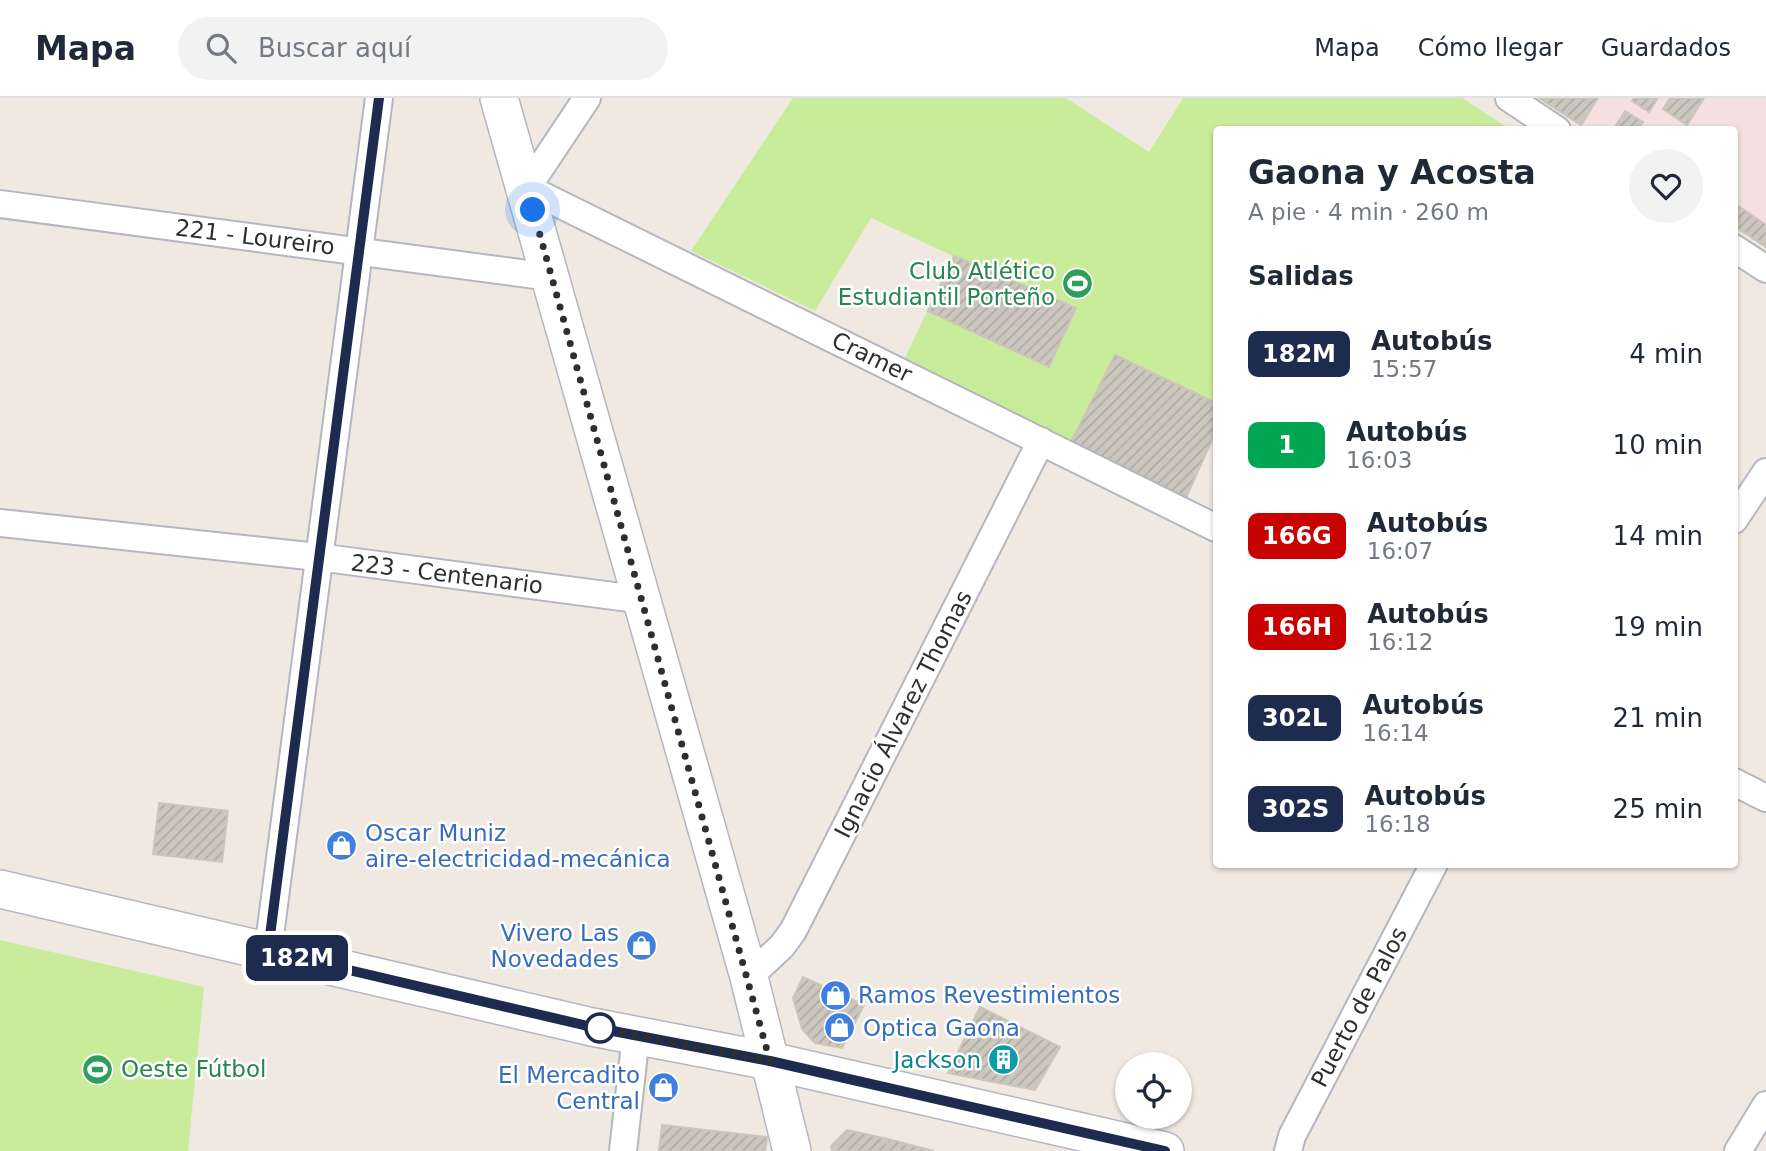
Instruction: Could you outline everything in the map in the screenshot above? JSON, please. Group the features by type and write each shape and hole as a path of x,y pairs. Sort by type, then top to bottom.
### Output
{"main road":[{"path":"499,98 527,188 749,977 792,1151"},
{"path":"0,890 636,1035 770,1061 1165,1151"}],"street":[{"path":"268,951 379,98"},
{"path":"527,188 587,98"},
{"path":"1509,98 1550,126"},
{"name":"Cramer","path":"527,188 1213,527"},
{"name":"221 - Loureiro","path":"0,204 550,277"},
{"path":"1738,251 1766,269"},
{"name":"Ignacio Álvarez Thomas","path":"749,977 782,946 793,931 1041,441"},
{"path":"1738,514 1766,472"},
{"name":"223 - Centenario","path":"0,523 318,557 643,600"},
{"path":"1738,784 1766,798"},
{"name":"Puerto de Palos","path":"1288,1151 1292,1136 1432,868"},
{"path":"623,1151 636,1035"},
{"path":"1738,1151 1766,1105"}],"shaded area":[{"path":"1539,98 1766,98 1766,247 1738,229 1738,126 1582,126"}],"green space":[{"name":"Club Atlético Estudiantil Porteño","path":"793,98 1066,98 1149,152 1183,98 1462,98 1505,126 1213,126 1213,438 1185,500 905,358 953,256 871,218 815,311 691,251"},
{"name":"Oeste Fútbol","path":"0,940 204,987 188,1151 0,1151"}],"building":[{"path":"1539,98 1598,98 1581,125"},
{"path":"1634,98 1658,98 1649,112 1632,101"},
{"path":"1670,98 1704,98 1687,125 1663,109"},
{"path":"1625,111 1643,122 1640,126 1616,126"},
{"path":"1738,206 1766,225 1766,247 1738,229"},
{"path":"954,256 1076,308 1049,367 928,311"},
{"path":"1115,355 1213,402 1213,438 1185,500 1071,442"},
{"path":"159,803 228,811 222,862 153,854"},
{"path":"803,977 864,1005 842,1048 815,1043 802,1029 793,998"},
{"name":"Jackson","path":"980,1007 1060,1047 1035,1090 948,1073"},
{"path":"662,1125 767,1137 765,1151 659,1151"},
{"path":"847,1130 888,1139 885,1151 832,1151 831,1146"},
{"path":"888,1139 934,1151 885,1151"}],"bus line":[{"name":"182M","path":"379,98 268,951 592,1027 770,1061 1165,1151"}],"place":[{"name":"Club Atlético Estudiantil Porteño","path":"1078,284"},
{"name":"Oscar Muniz aire-electricidad-mecánica","path":"342,846"},
{"name":"Vivero Las Novedades","path":"642,946"},
{"name":"Ramos Revestimientos","path":"835,995"},
{"name":"Optica Gaona","path":"840,1028"},
{"name":"Jackson","path":"1004,1060"},
{"name":"Oeste Fútbol","path":"98,1069"},
{"name":"El Mercadito Central","path":"663,1088"}],"route":[{"path":"533,210 749,977 770,1061 592,1027 600,1028"}]}
